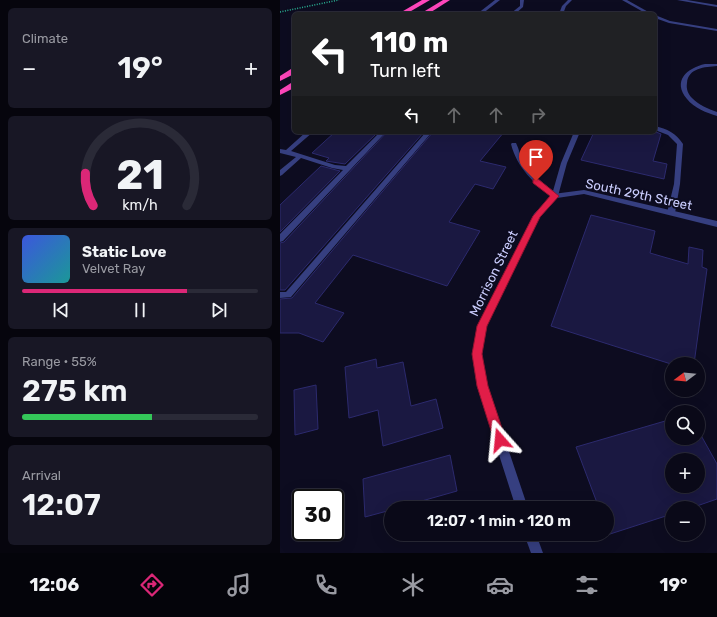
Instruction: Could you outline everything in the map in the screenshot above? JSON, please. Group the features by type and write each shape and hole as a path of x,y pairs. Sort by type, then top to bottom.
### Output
{"highway":[{"path":"405,12 427,0"},
{"path":"427,12 448,0"},
{"path":"280,79 292,72"},
{"path":"280,93 292,86"}],"street":[{"path":"482,12 498,0"},
{"path":"514,12 522,6 522,0"},
{"path":"562,12 564,6 570,0"},
{"path":"624,0 646,12"},
{"path":"678,0 717,6"},
{"path":"657,17 669,22 717,30"},
{"path":"717,65 704,65 693,68 687,74 684,82 685,92 691,101 717,114"},
{"path":"657,129 671,134 680,144 677,184 671,213"},
{"path":"287,152 308,134"},
{"path":"280,239 381,134"},
{"path":"280,295 288,295 427,134"},
{"path":"514,144 516,155 521,166 536,181 555,196 558,177 563,161 576,134"},
{"path":"280,151 334,167 348,168"},
{"path":"280,174 300,156"},
{"name":"South 29th Street","path":"555,196 584,192 717,224"},
{"name":"Morrison Street","path":"520,501 482,386 477,354 482,326 537,216 555,196"},
{"path":"533,541 537,553"}],"path":[{"path":"280,12 339,0"}],"building":[{"path":"657,132 661,134 653,161 667,164 664,179 581,160 593,134 657,134"},
{"path":"333,134 376,134 345,164 326,161 329,158 312,153"},
{"path":"385,134 422,134 285,290 280,290 280,243 284,242"},
{"path":"431,134 502,134 480,161 506,167 493,189 475,184 449,222 480,231 447,286 353,255 315,303 344,313 323,342 299,333 280,333 280,299 292,298"},
{"path":"321,166 340,171 280,232 280,205"},
{"path":"591,215 655,231 650,253 688,264 689,247 703,250 702,267 707,269 695,357 665,357 665,362 551,326"},
{"path":"376,359 377,368 403,362 411,406 436,399 443,428 383,446 378,410 349,418 345,367"},
{"path":"316,385 318,429 295,435 294,390"},
{"path":"665,421 665,445 705,445 705,443 717,464 717,499 705,503 705,501 665,501 665,516 614,533 614,501 596,501 576,447"},
{"path":"450,455 457,491 422,501 384,501 384,512 365,517 363,479"}],"route":[{"path":"500,440 482,386 477,354 482,326 537,216 555,196 536,181"}]}
